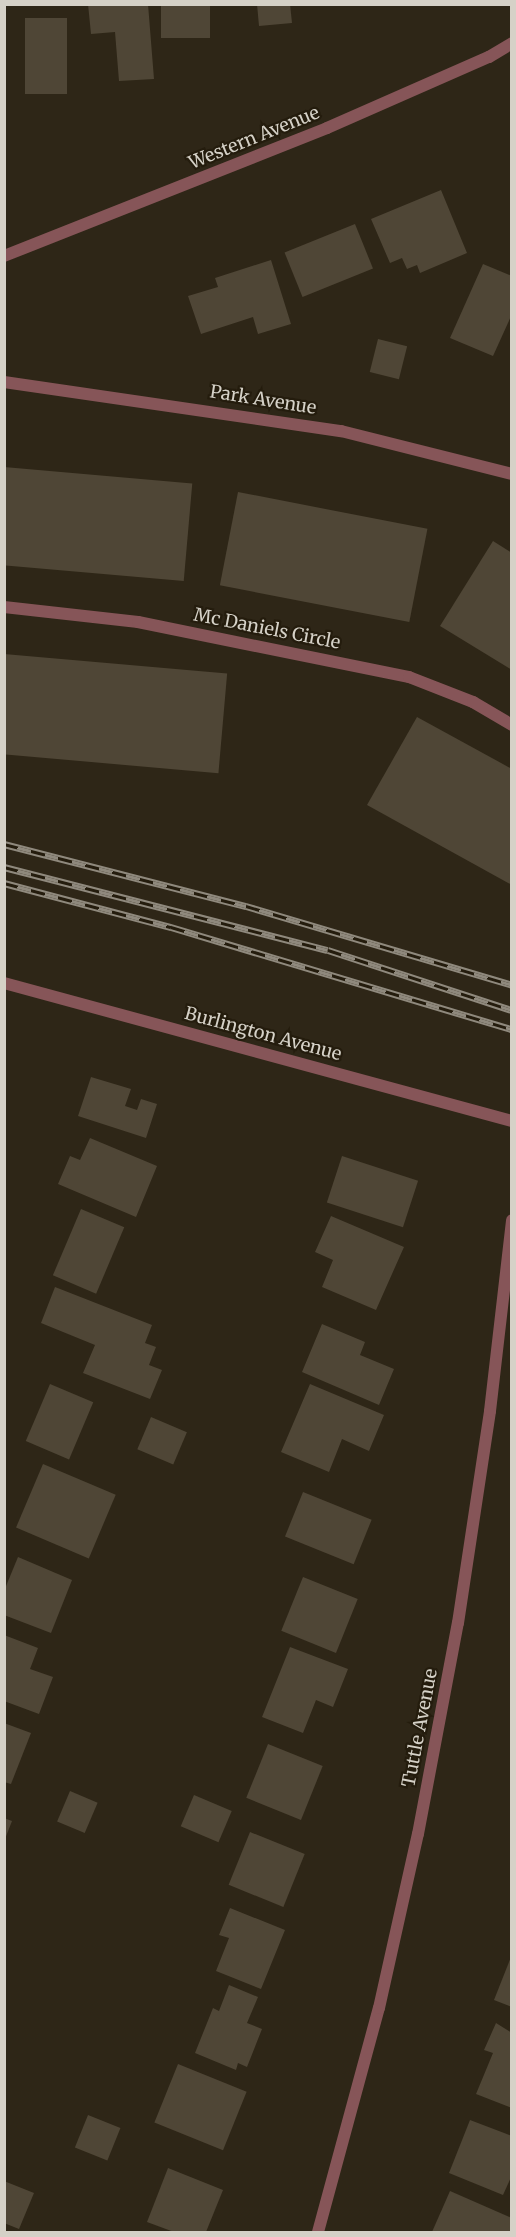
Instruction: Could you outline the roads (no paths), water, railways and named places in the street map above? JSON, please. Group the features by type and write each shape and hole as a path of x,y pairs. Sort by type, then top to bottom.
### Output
{"street":[{"name":"Western Avenue","path":"4,256 327,128 489,57 512,43"},
{"name":"Park Avenue","path":"4,382 341,431 512,474"},
{"name":"Mc Daniels Circle","path":"4,607 138,622 409,676 473,702 512,725"},
{"name":"Burlington Avenue","path":"4,983 512,1121"},
{"name":"Tuttle Avenue","path":"318,2232 379,2008 421,1822 460,1611 490,1411 512,1221"}],"railway":[{"path":"4,844 246,906 512,985"},
{"path":"4,867 328,950 512,1010"},
{"path":"4,883 171,927 512,1029"}]}
